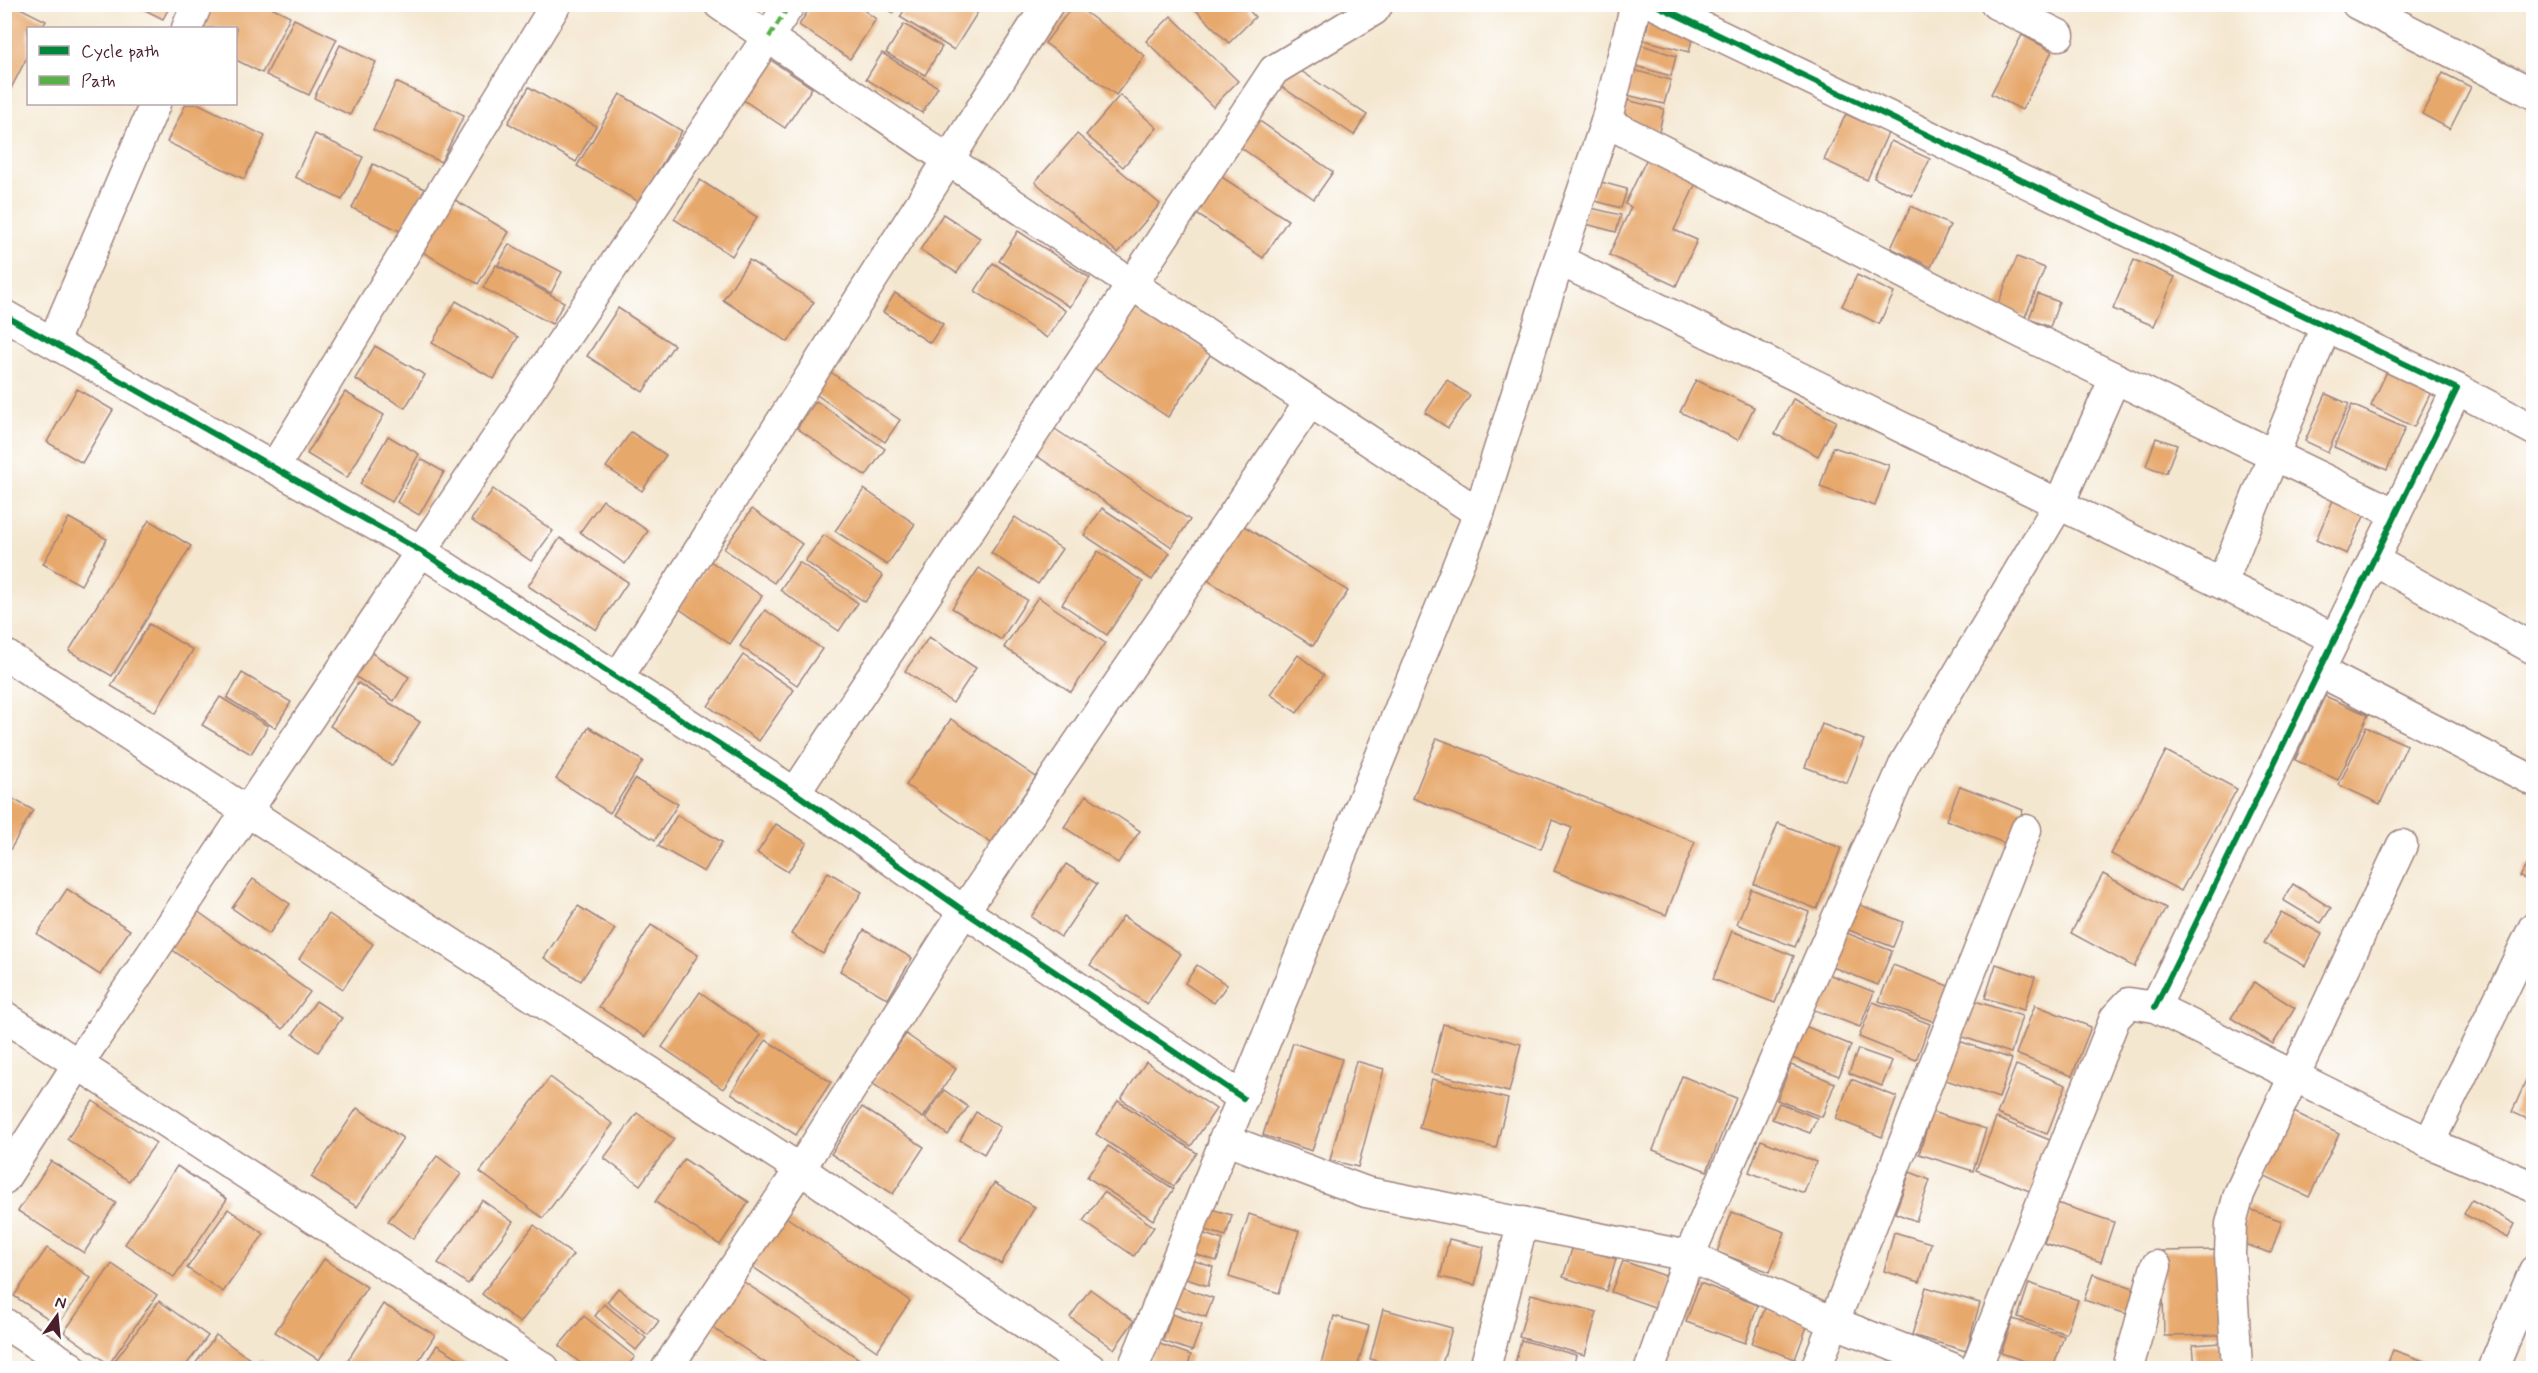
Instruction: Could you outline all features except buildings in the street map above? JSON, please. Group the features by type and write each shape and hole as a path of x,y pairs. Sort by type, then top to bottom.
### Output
{"street":[{"path":"187,27 197,4"},
{"path":"274,468 556,4"},
{"path":"719,4 1131,284 1479,513"},
{"path":"4,1179 78,1064 421,551 790,4"},
{"path":"617,679 1048,4"},
{"path":"795,793 1274,70 1374,10 1378,4"},
{"path":"1133,1368 1479,513 1559,260 1606,122 1636,4"},
{"path":"1654,4 2457,389 2534,430"},
{"path":"1996,4 2059,35"},
{"path":"2357,4 2534,94"},
{"path":"53,342 155,105"},
{"path":"1606,122 2115,378 2396,514"},
{"path":"1559,260 2335,639"},
{"path":"4,315 421,551 795,793 964,911 1243,1098"},
{"path":"2222,584 2326,326"},
{"path":"1650,1368 1689,1256 1905,764 2059,504 2115,378"},
{"path":"2155,1007 2457,389"},
{"path":"667,1368 800,1169 964,911 1310,402"},
{"path":"2373,561 2534,649"},
{"path":"4,654 800,1169 1090,1368"},
{"path":"2319,671 2534,782"},
{"path":"1816,1368 2026,830"},
{"path":"2237,1368 2230,1254 2231,1224 2239,1194 2402,845"},
{"path":"2429,1143 2534,927"},
{"path":"1976,1368 2115,1018 2129,1003 2155,1007 2429,1143 2534,1187"},
{"path":"4,1016 544,1368"},
{"path":"1224,1140 1366,1192 1689,1256 1835,1323 1952,1368"},
{"path":"1485,1368 1523,1222"},
{"path":"2128,1368 2156,1266"},
{"path":"2493,1368 2534,1271"},
{"path":"4,1323 72,1368"}],"marked path":[{"path":"769,37 790,4"}],"cycle path":[{"path":"1654,4 2457,389 2155,1007"},
{"path":"4,315 421,551 795,793 964,911 1243,1098"}]}
